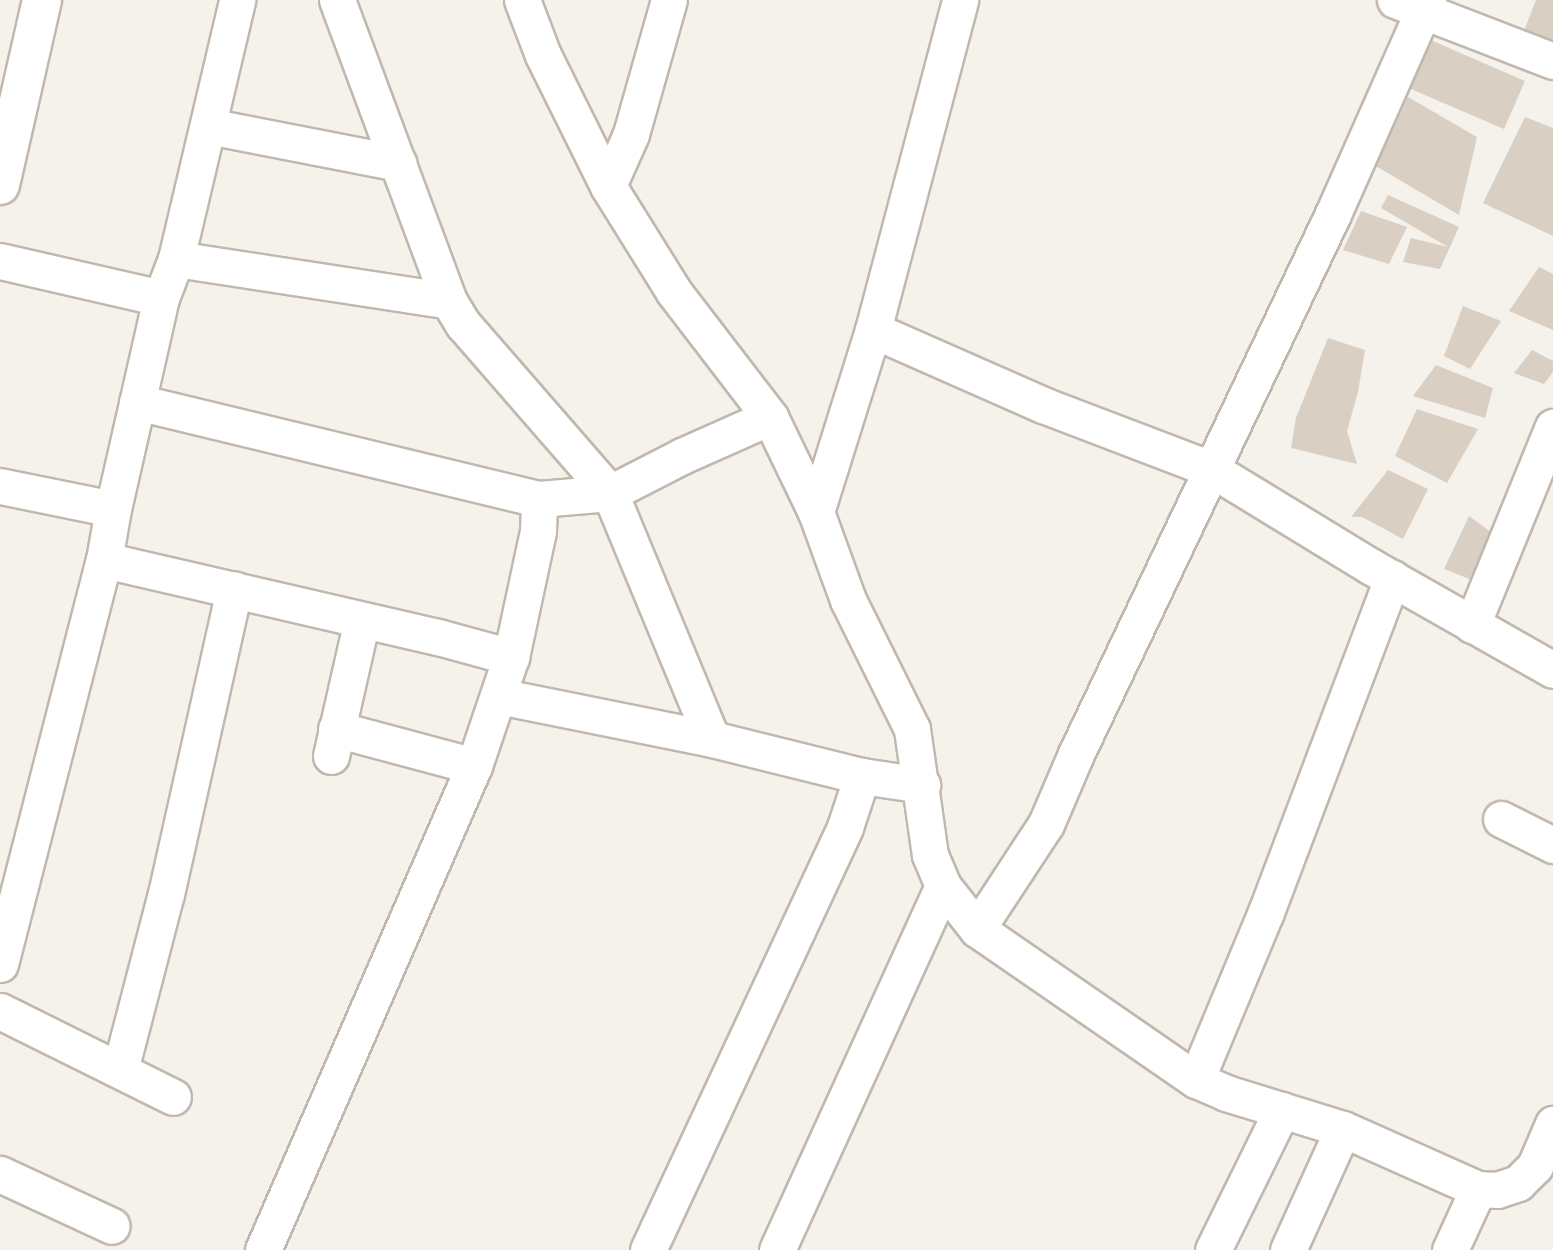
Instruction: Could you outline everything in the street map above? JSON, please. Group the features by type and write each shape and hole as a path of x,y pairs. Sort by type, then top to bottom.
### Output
{"street":[{"path":"0,185 42,0"},
{"path":"0,964 104,560 136,402 161,298 176,259 237,0"},
{"path":"337,0 449,301 463,324 610,493 712,739"},
{"path":"522,0 543,55 608,186 674,292 770,417 816,512 848,600 912,729 930,855 943,886 977,929 1196,1080 1226,1093 1343,1129 1478,1189 1508,1188 1544,1170 1553,1124"},
{"path":"608,186 631,134 669,0"},
{"path":"816,512 873,330 960,0"},
{"path":"977,929 1046,824 1076,754 1333,214 1416,3 1553,61"},
{"path":"208,126 398,163"},
{"path":"176,259 449,301"},
{"path":"0,261 161,298"},
{"path":"873,330 1043,405 1211,469 1392,578 1553,670"},
{"path":"136,402 539,499 610,493 681,456 770,417"},
{"path":"1472,625 1553,427"},
{"path":"0,486 113,509"},
{"path":"264,1250 474,766 511,657 538,531 539,499"},
{"path":"104,560 511,657"},
{"path":"1196,1080 1266,912 1392,578"},
{"path":"120,1070 166,894 234,590"},
{"path":"362,620 333,743 474,766"},
{"path":"499,696 712,739 862,776 922,786"},
{"path":"648,1250 845,827 862,776"},
{"path":"1501,819 1553,845"},
{"path":"777,1250 943,886"},
{"path":"0,1011 173,1097"},
{"path":"1213,1250 1282,1110"},
{"path":"1288,1250 1343,1129"},
{"path":"0,1174 112,1226"},
{"path":"1450,1250 1478,1189"}],"building":[{"path":"1536,0 1553,0 1553,50 1521,38"},
{"path":"1419,35 1525,81 1504,129 1397,83"},
{"path":"1408,97 1477,137 1459,215 1369,162"},
{"path":"1525,117 1553,128 1553,236 1483,203"},
{"path":"1388,195 1459,227 1440,269 1403,262 1411,238 1448,247 1381,208"},
{"path":"1361,211 1407,227 1389,264 1343,250"},
{"path":"1539,267 1553,274 1553,330 1509,311"},
{"path":"1463,306 1501,321 1470,369 1444,356"},
{"path":"1328,338 1365,350 1358,392 1347,431 1357,464 1291,448 1296,418"},
{"path":"1532,350 1553,361 1553,372 1544,384 1514,373"},
{"path":"1436,365 1493,388 1485,418 1413,396"},
{"path":"1417,409 1478,429 1447,483 1395,456"},
{"path":"1388,470 1428,489 1403,539 1362,517 1351,517"},
{"path":"1469,516 1495,535 1477,582 1444,569"}]}
